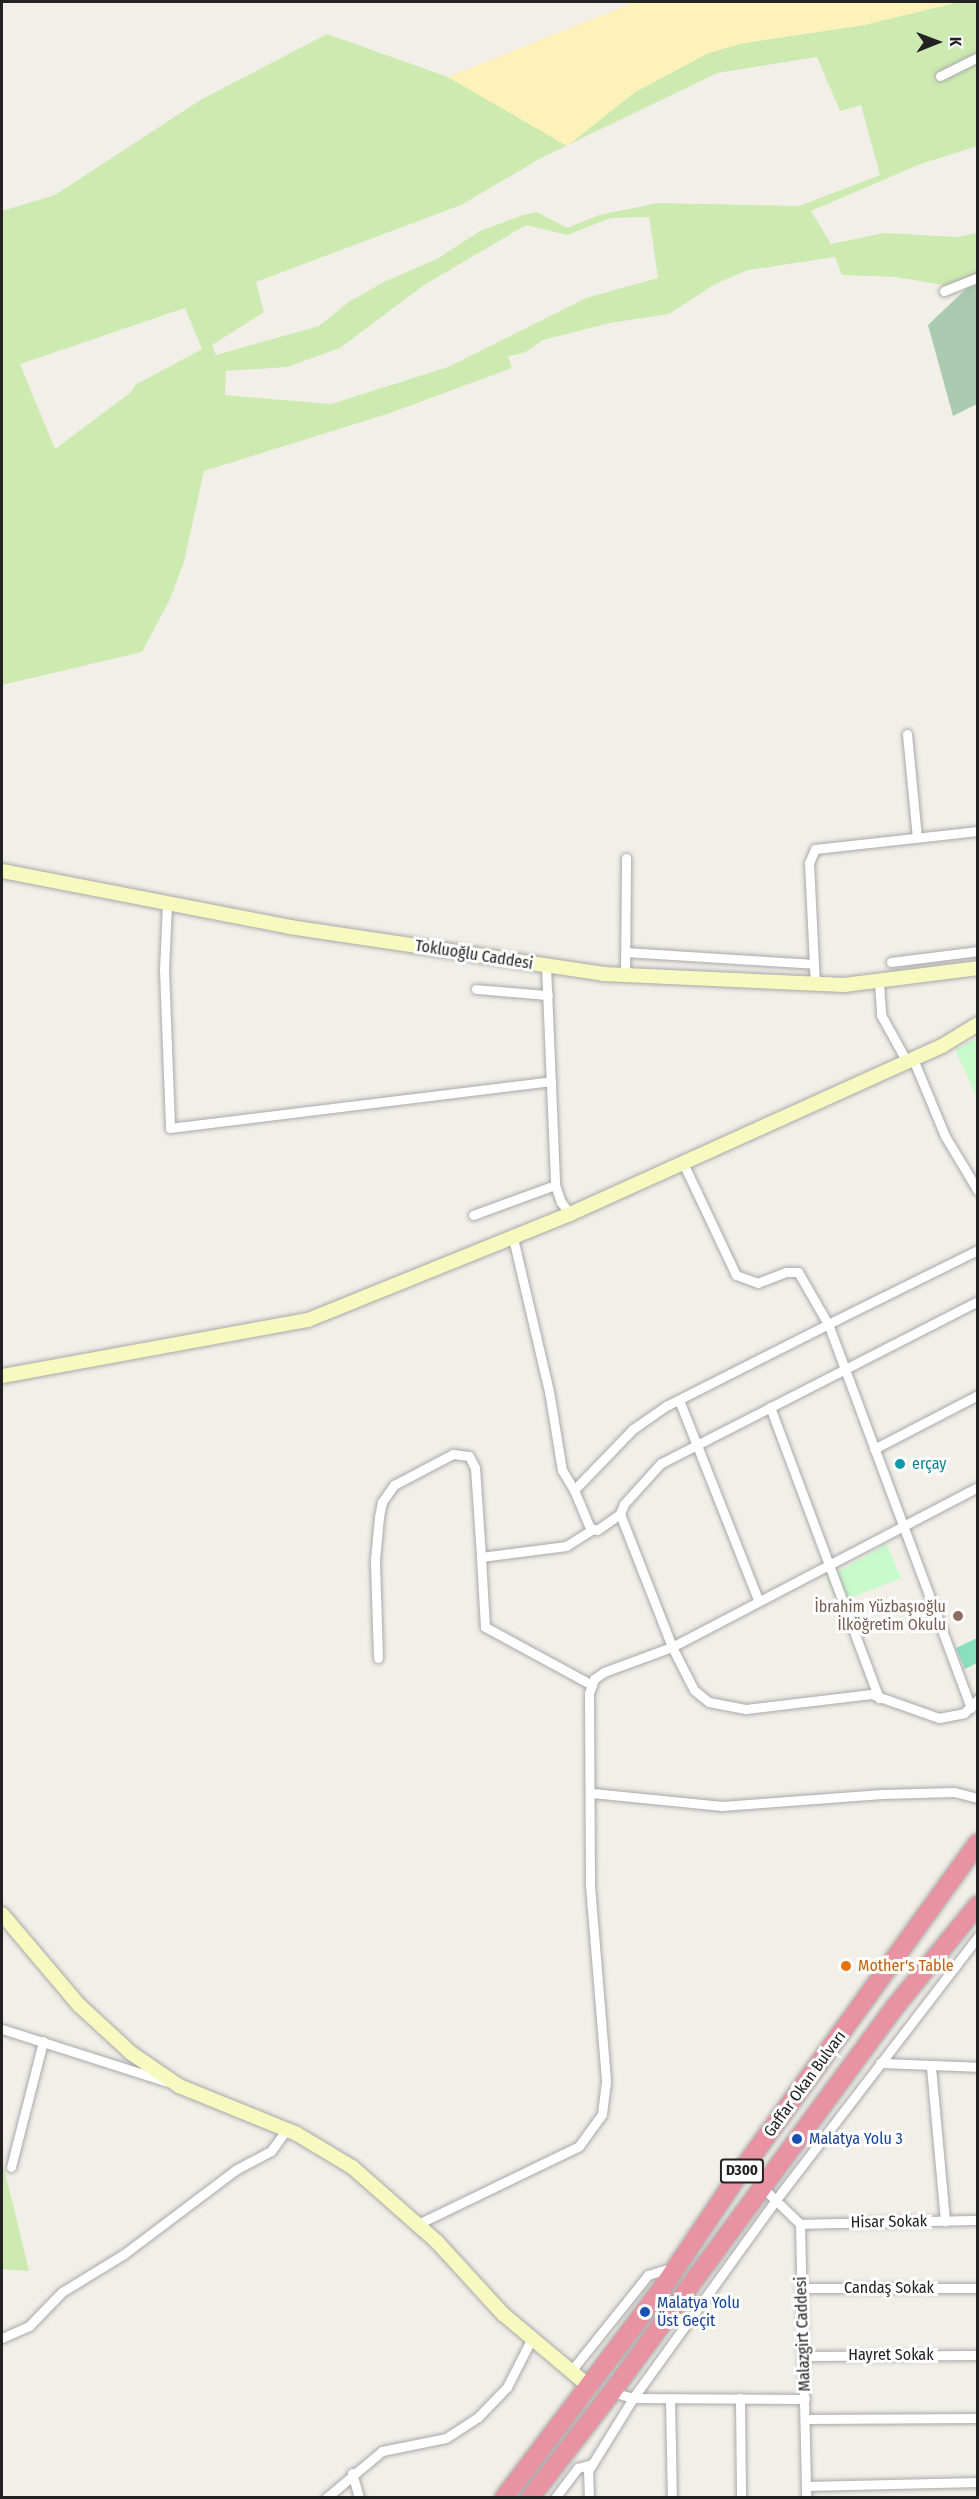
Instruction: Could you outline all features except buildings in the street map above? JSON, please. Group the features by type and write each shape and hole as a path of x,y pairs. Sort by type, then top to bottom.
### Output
{"highway":[{"name":"Gaffar Okan Bulvarı","path":"504,2498 677,2267 978,1843"},
{"name":"Gaffar Okan Bulvarı","path":"530,2498 612,2392 894,2008 978,1905"}],"street":[{"path":"940,76 978,57"},
{"path":"944,291 978,277"},
{"path":"907,734 917,837"},
{"path":"815,985 809,863 812,852 822,845 978,831"},
{"path":"625,975 626,858"},
{"name":"Tokluoğlu Caddesi","path":"2,871 301,929 546,966 625,975 815,985 879,983 978,968"},
{"path":"167,904 164,969 171,1128 551,1081"},
{"path":"891,962 978,951"},
{"path":"625,952 814,964"},
{"name":"Tokluoğlu Caddesi","path":"951,971 978,962"},
{"path":"546,966 555,1185 561,1203 570,1214"},
{"path":"879,983 881,1015 910,1060 945,1136 978,1191"},
{"path":"476,989 548,995"},
{"path":"3,1371 308,1320 570,1214 910,1060 978,1024"},
{"path":"683,1163 736,1275 758,1283 786,1272 798,1272 828,1324 971,1708"},
{"path":"473,1215 555,1185"},
{"path":"513,1238 549,1391 562,1470 574,1490 586,1524 593,1529"},
{"path":"574,1490 633,1429 679,1400 978,1250"},
{"path":"481,1557 566,1546 620,1514 624,1504 661,1463 978,1301"},
{"path":"874,1449 978,1395"},
{"path":"679,1400 758,1600"},
{"path":"770,1407 879,1698"},
{"path":"378,1658 375,1560 382,1502 394,1485 453,1454 469,1456 475,1468 485,1627 592,1684"},
{"path":"418,2224 579,2146 602,2114 606,2080 590,1884 592,1793 589,1693 592,1684 604,1672 672,1647 828,1563 978,1487"},
{"path":"620,1514 672,1647 694,1690 720,1707 746,1709 844,1696 879,1698 939,1718 958,1715 971,1708 978,1699"},
{"path":"592,1793 722,1806 882,1794 954,1792 978,1798"},
{"path":"2,1914 96,2022 173,2083"},
{"path":"589,2498 588,2471 633,2398 775,2201 978,1936"},
{"path":"2,2029 173,2083 286,2130 345,2162 418,2224 487,2298 590,2386"},
{"path":"11,2167 43,2041"},
{"path":"880,2063 931,2067 978,2067"},
{"path":"931,2067 945,2221"},
{"path":"2,2338 29,2326 62,2292 124,2254 237,2169 271,2151 286,2130"},
{"path":"762,2187 800,2224"},
{"name":"Hisar Sokak","path":"800,2224 978,2220"},
{"name":"Malazgirt Caddesi","path":"800,2224 806,2498"},
{"path":"571,2370 648,2275 677,2267"},
{"name":"Candaş Sokak","path":"801,2288 978,2288"},
{"path":"326,2498 352,2473 389,2448 438,2440 472,2421 507,2387 532,2338"},
{"name":"Hayret Sokak","path":"804,2356 978,2355"},
{"path":"612,2392 633,2398 805,2398"},
{"path":"670,2398 672,2498"},
{"path":"740,2398 741,2498"},
{"path":"806,2419 978,2418"},
{"path":"555,2498 578,2468 592,2464"},
{"path":"352,2473 359,2498"},
{"path":"806,2486 978,2482"}],"green space":[{"path":"958,2 977,2 977,146 918,165 811,211 831,244 884,233 957,237 977,233 977,285 966,289 896,277 842,275 835,257 748,270 715,284 669,314 610,323 543,340 524,353 508,356 512,368 390,413 204,471 184,562 170,599 142,652 2,685 2,211 55,195 202,99 327,34 448,77 567,145 635,92 708,53 743,43 864,25","holes":["817,57 840,111 861,105 880,175 799,206 658,203 599,215 567,228 537,212 523,215 480,231 437,259 386,281 350,301 319,326 216,355 212,345 264,312 256,282 461,205 543,157 717,73","649,217 658,278 586,298 448,367 331,404 225,395 226,371 287,367 340,348 424,285 526,225 567,235 611,218","185,308 202,349 135,385 131,392 55,449 20,364"]},
{"path":"977,285 977,404 953,416 928,325 966,289"},
{"path":"977,1038 977,1097 955,1050"},
{"path":"887,1544 901,1578 838,1603 827,1578"},
{"path":"977,1638 977,1663 965,1669 956,1648"},
{"path":"2,2161 13,2204 29,2271 2,2269"}],"sand":[{"path":"635,2 958,2 864,25 743,43 708,53 635,92 567,146 448,77"}],"place":[{"name":"erçay","path":"900,1464"},
{"name":"İbrahim Yüzbaşıoğlu İlköğretim Okulu","path":"958,1616"},
{"name":"Mother's Table","path":"846,1966"},
{"name":"Malatya Yolu 3","path":"797,2139"},
{"name":"Malatya Yolu Üst Geçit","path":"645,2312"}]}
